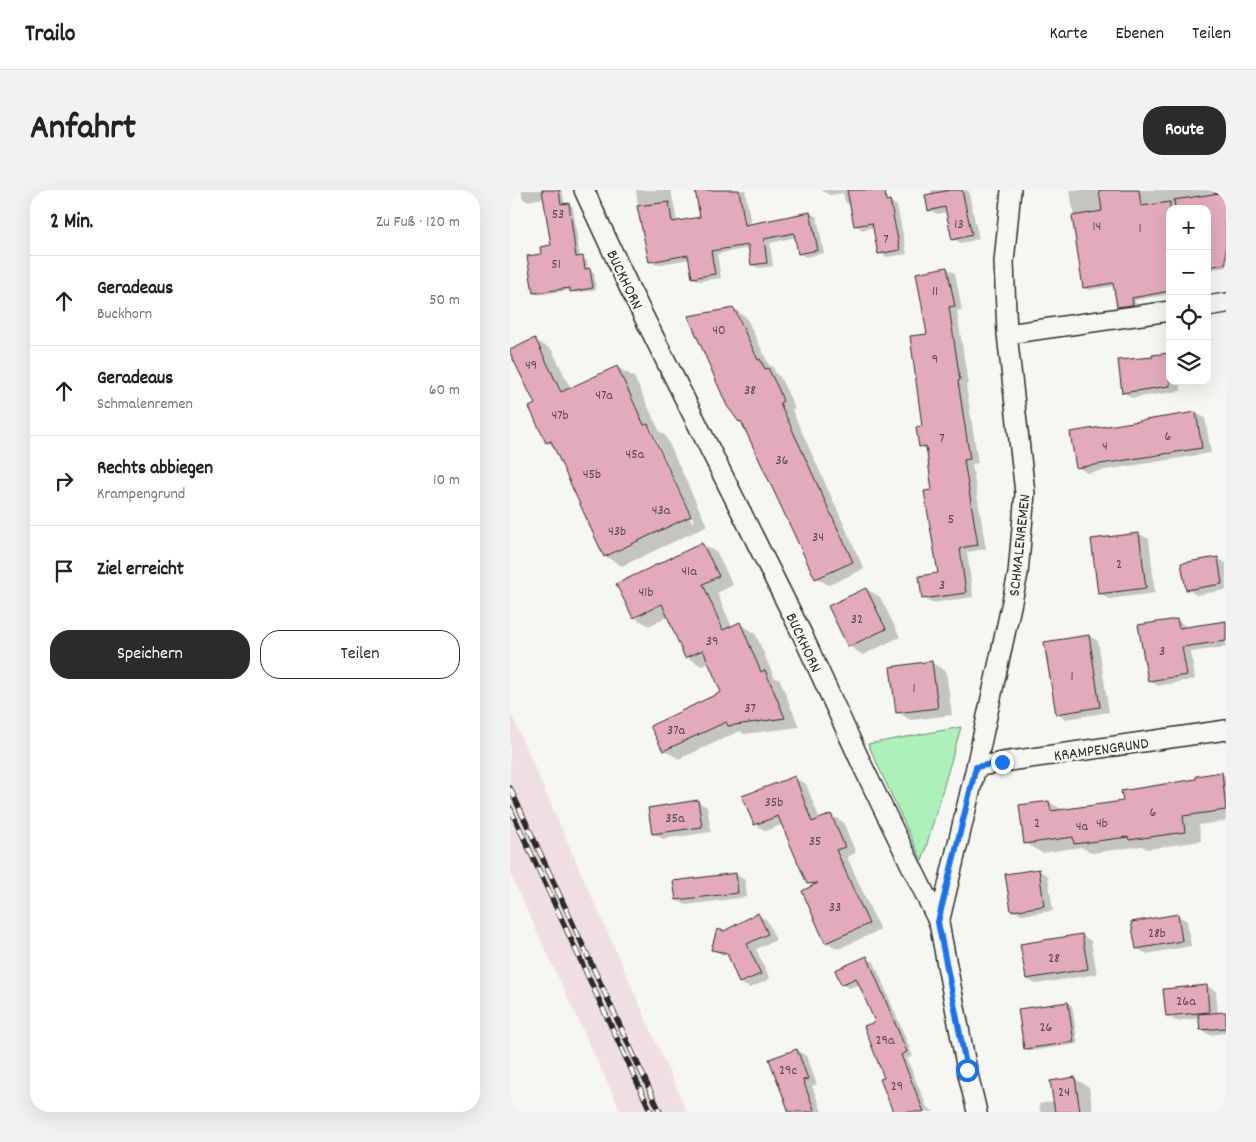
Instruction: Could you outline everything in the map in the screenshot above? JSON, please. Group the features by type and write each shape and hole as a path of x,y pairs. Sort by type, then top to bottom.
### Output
{"street":[{"name":"BUCKHORN","path":"584,190 629,287 802,634 938,922 977,1112"},
{"name":"SCHMALENREMEN","path":"938,922 976,767 1018,574 1025,493 1007,334 1004,262 1011,190"},
{"path":"1211,305 1226,303"},
{"path":"1007,334 1166,312"},
{"name":"KRAMPENGRUND","path":"976,767 1226,730"}],"shaded area":[{"path":"510,712 687,1112 621,1112 510,874"}],"green space":[{"path":"961,727 922,861 868,744"}],"building":[{"path":"542,190 559,190 561,204 569,203 576,257 583,256 585,269 590,268 593,288 570,292 570,288 533,293 527,256 541,254 540,247 551,245"},
{"path":"695,190 739,190 745,225 810,212 818,250 798,254 794,233 764,239 767,263 751,265 748,245 711,251 715,274 692,278 688,255 649,262 637,206 669,202 672,222 700,217"},
{"path":"847,190 885,190 886,201 890,200 900,250 878,254 872,223 854,226"},
{"path":"950,190 962,190 972,235 952,240 945,207 928,211 925,195"},
{"path":"1099,190 1139,190 1141,206 1170,202 1170,205 1166,205 1166,292 1132,298 1133,305 1117,307 1113,283 1083,288 1072,216 1102,211"},
{"path":"1226,192 1226,264 1211,266 1211,205 1175,205 1174,200"},
{"path":"947,267 955,306 949,307 970,459 964,460 978,545 960,548 966,593 922,599 919,576 938,573 924,491 932,490 926,446 919,447 916,427 922,426 910,336 927,334 916,273"},
{"path":"734,308 758,360 760,359 765,369 768,368 779,390 783,401 780,403 853,562 815,579 741,421 739,422 727,406 688,316"},
{"path":"535,338 561,392 617,366 644,425 648,424 691,516 604,557 551,441 546,443 529,407 535,404 510,353 510,350"},
{"path":"1166,353 1166,385 1170,386 1122,393 1118,360 1153,357 1152,355"},
{"path":"1196,412 1202,448 1076,468 1070,432"},
{"path":"1139,533 1146,588 1098,594 1091,539"},
{"path":"702,543 719,576 703,584 723,630 740,622 761,672 765,670 785,718 728,726 726,722 663,751 650,726 721,692 703,650 685,658 662,604 633,618 616,584"},
{"path":"1218,557 1222,584 1186,590 1181,563"},
{"path":"866,588 886,629 848,647 828,606"},
{"path":"1177,619 1179,628 1226,621 1226,641 1182,647 1187,675 1148,681 1138,625"},
{"path":"1089,635 1100,707 1056,714 1044,642"},
{"path":"932,661 938,708 896,713 890,667"},
{"path":"1222,772 1226,810 1183,816 1185,832 1129,840 1128,837 1074,844 1073,837 1024,844 1019,805 1049,801 1051,811 1123,801 1121,791 1196,779 1196,776"},
{"path":"795,776 812,822 831,814 845,847 836,850 869,924 825,943 802,891 818,883 807,884 778,816 754,825 742,796"},
{"path":"698,800 702,827 652,834 648,808"},
{"path":"1039,869 1044,906 1011,911 1005,874"},
{"path":"736,873 738,893 676,900 673,881"},
{"path":"758,913 768,934 747,944 761,974 739,983 727,953 711,950 717,929 724,931"},
{"path":"1178,914 1182,941 1136,949 1131,922"},
{"path":"1082,934 1088,969 1026,979 1020,944"},
{"path":"867,956 907,1052 901,1055 924,1112 893,1112 880,1079 884,1078 864,1026 875,1022 856,978 841,985 835,970"},
{"path":"1207,985 1209,1012 1166,1016 1163,989"},
{"path":"1068,1002 1074,1042 1024,1049 1018,1009"},
{"path":"1226,1012 1226,1028 1200,1030 1198,1014"},
{"path":"797,1049 808,1079 803,1080 815,1112 789,1112 769,1059"},
{"path":"1075,1077 1080,1112 1055,1112 1050,1081"}],"railway":[{"path":"510,788 660,1112"},
{"path":"510,808 651,1112"}],"route":[{"path":"967,1070 938,922 976,767 1002,762"}]}
